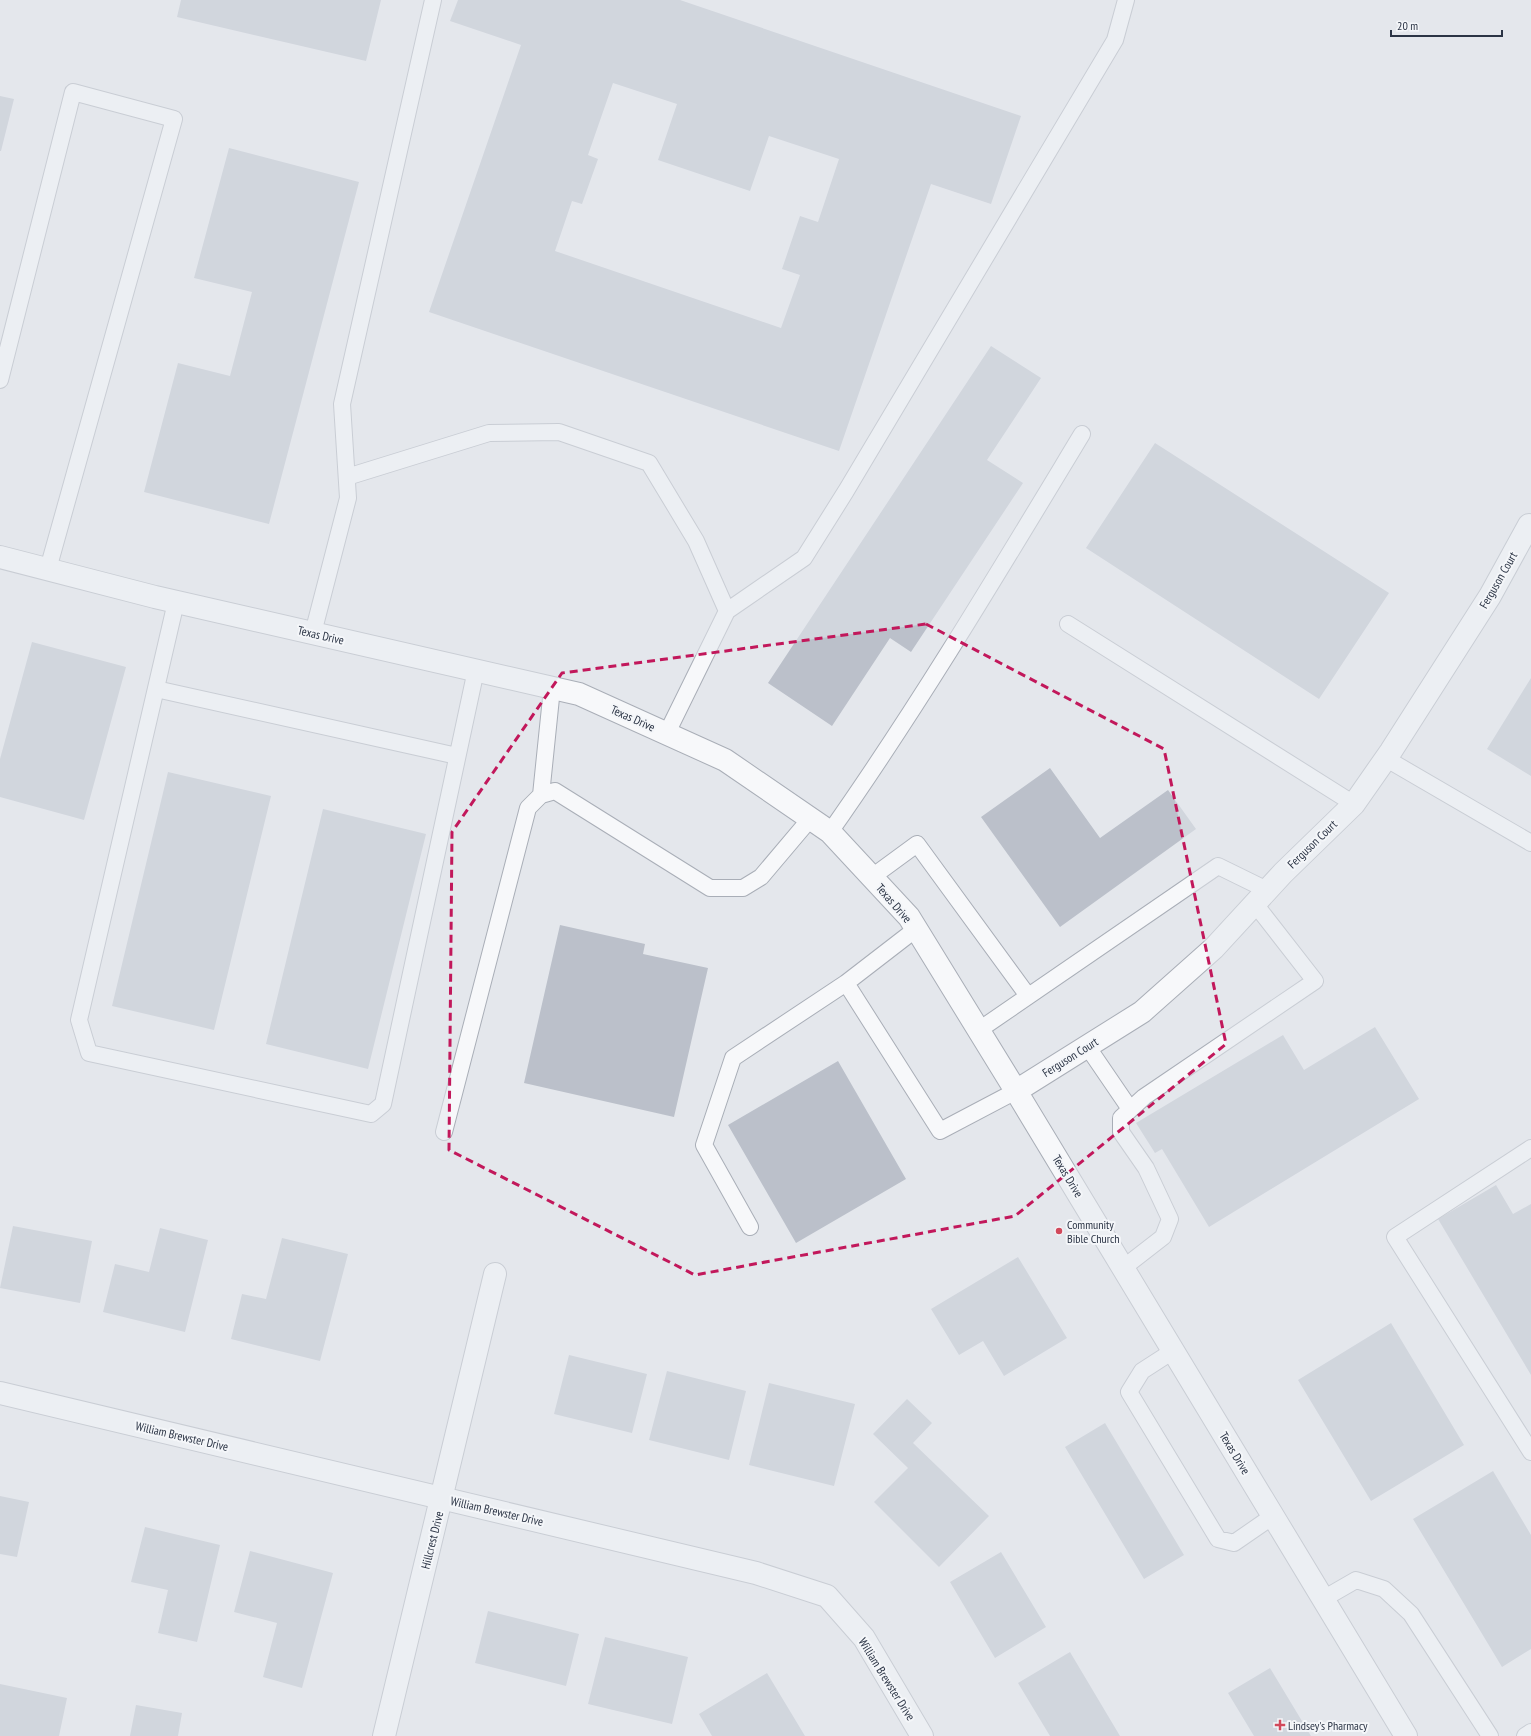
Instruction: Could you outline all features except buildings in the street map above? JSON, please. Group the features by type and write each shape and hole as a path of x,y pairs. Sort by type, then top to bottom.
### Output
{"street":[{"name":"Ferguson Court","path":"1016,1091 1142,1012 1214,948 1261,897 1354,804 1490,596 1530,528"},
{"name":"Texas Drive","path":"0,557 176,602 579,694 724,760 830,832 909,917 1274,1516 1406,1736"},
{"name":"Hillcrest Drive","path":"384,1736 495,1274"},
{"name":"William Brewster Drive","path":"0,1393 756,1573 827,1596 864,1638 922,1736"}],"lane":[{"path":"313,633 348,498 342,404 433,0"},
{"path":"666,734 727,611 804,558 846,491 1115,40 1126,0"},
{"path":"0,380 73,92 174,119 48,569"},
{"path":"347,477 490,433 559,432 649,463 696,541 727,611"},
{"path":"830,832 878,764 972,616 1082,434"},
{"path":"176,602 79,1020 89,1053 371,1114 383,1104 476,670"},
{"path":"1068,624 1354,804"},
{"path":"541,795 552,688"},
{"path":"156,689 457,756"},
{"path":"1385,758 1531,842"},
{"path":"444,1132 528,808 541,795 555,791 710,888 743,888 761,877 810,819"},
{"path":"872,877 917,844 1028,996"},
{"path":"979,1030 1218,866 1261,897 1315,982 1144,1097 1121,1118 1121,1132 1146,1168 1170,1219 1163,1237 1123,1268"},
{"path":"750,1227 704,1146 733,1058 846,983 916,929"},
{"path":"846,983 940,1131 1016,1091"},
{"path":"1087,1046 1130,1109"},
{"path":"1531,1148 1395,1237 1531,1452"},
{"path":"1173,1351 1142,1371 1129,1392 1218,1539 1234,1543 1274,1516"},
{"path":"1324,1599 1356,1580 1384,1589 1411,1614 1490,1736"},
{"path":"1525,1736 1531,1732"}],"highlighted area":[{"path":"926,624 1164,749 1226,1044 1015,1216 695,1275 449,1150 452,832 562,673"}],"place":[{"name":"Community Bible Church","path":"1059,1231"},
{"name":"Lindsey's Pharmacy","path":"1280,1725"}]}
